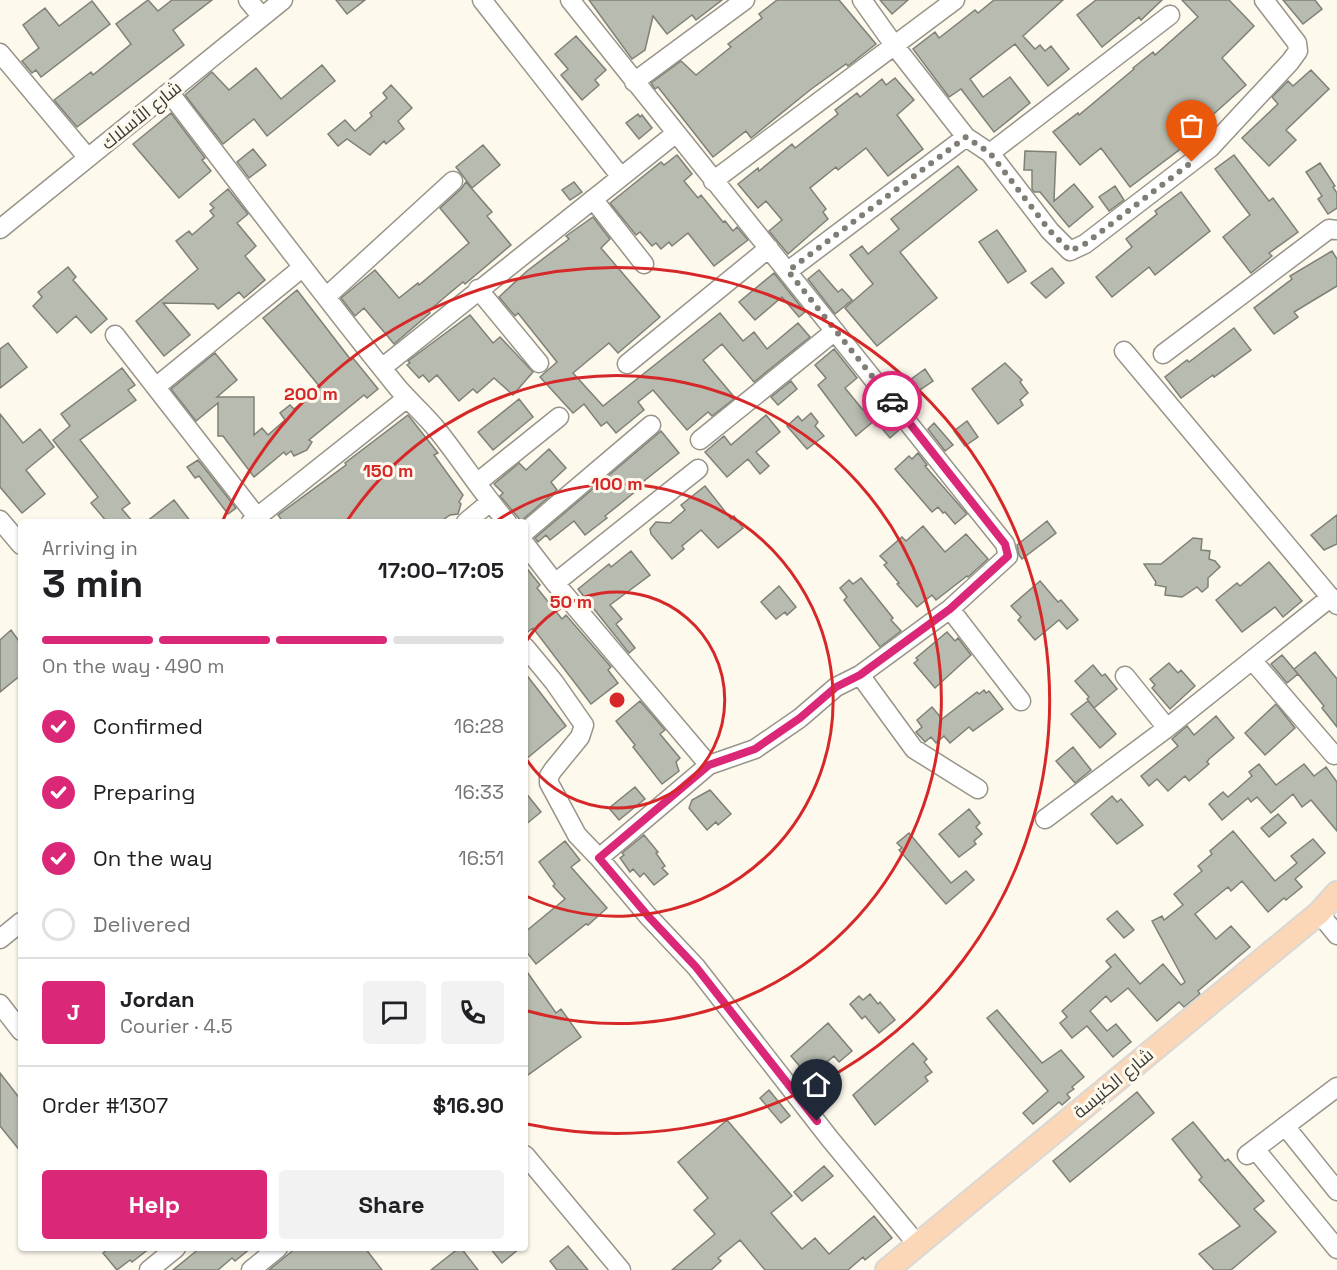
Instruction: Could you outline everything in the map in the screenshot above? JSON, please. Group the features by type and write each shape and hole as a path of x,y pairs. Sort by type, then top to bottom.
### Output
{"main road":[{"name":"شارع الكنيسة","path":"886,1270 1318,913 1337,893"}],"street":[{"path":"248,0 262,16"},
{"name":"شارع الأسلاك","path":"0,230 283,0"},
{"path":"482,0 621,177"},
{"path":"570,0 1005,544 1008,556 950,609 860,675 836,687 800,718 755,749 709,765 599,858"},
{"path":"634,82 745,0"},
{"path":"862,0 966,137 990,153 1064,247 1070,251 1085,244 1210,148 1228,131 1298,51 1297,43 1266,1"},
{"path":"713,181 955,0"},
{"path":"990,153 1170,15"},
{"path":"0,53 88,158"},
{"path":"169,92 326,297 407,398 436,429 504,519"},
{"path":"383,367 675,134"},
{"path":"788,271 966,137"},
{"path":"326,297 453,181"},
{"path":"593,199 644,264"},
{"path":"1163,354 1329,229 1337,230"},
{"path":"627,364 769,248"},
{"path":"157,386 303,267"},
{"path":"478,289 539,363"},
{"path":"700,440 835,331"},
{"path":"115,335 157,386 255,519"},
{"path":"1045,819 1167,728 1252,660 1334,601 1124,351"},
{"path":"258,519 407,398"},
{"path":"478,482 559,417"},
{"path":"528,529 651,426"},
{"path":"555,584 698,469"},
{"path":"470,519 490,502"},
{"path":"0,520 18,541"},
{"path":"528,548 555,584 709,765"},
{"path":"950,609 1021,701"},
{"path":"528,651 554,682 584,725 580,737 549,776 549,783 577,835 696,967 830,1138 917,1244"},
{"path":"1252,660 1335,755"},
{"path":"860,675 914,749 978,789"},
{"path":"1125,676 1167,728"},
{"path":"1318,913 1337,935"},
{"path":"0,939 18,924"},
{"path":"0,1004 18,1027"},
{"path":"1337,1087 1251,1152 1337,1249"},
{"path":"1285,1126 1337,1191"},
{"path":"528,1159 621,1270"},
{"path":"149,1270 172,1251"},
{"path":"251,1270 274,1251"}],"building":[{"path":"148,0 158,11 172,0 212,0 173,30 184,45 77,127 54,100 91,72 93,75 131,44 116,24"},
{"path":"336,0 365,0 347,14"},
{"path":"589,0 722,0 696,20 692,15 667,34 653,16 645,50 632,59"},
{"path":"777,0 839,0 876,44 848,66 846,64 810,90 751,138 746,131 713,157 658,87 655,89 651,83 681,61 696,75 731,47 728,44 762,18 759,14"},
{"path":"880,0 908,0 892,14"},
{"path":"994,0 1063,0 1023,36 1035,49 1040,45 1045,51 1051,46 1069,69 1048,86 1015,44 970,79 983,97 1010,77 1030,103 994,132 961,89 949,97 913,49 935,32 939,38 975,10 978,13"},
{"path":"1096,0 1162,0 1141,20 1139,17 1102,47 1077,15"},
{"path":"1182,0 1229,0 1254,26 1222,58 1246,85 1188,137 1191,141 1130,187 1101,148 1080,165 1053,132 1078,113 1079,115 1153,52 1155,55 1198,17"},
{"path":"1283,0 1315,0 1322,9 1303,24"},
{"path":"92,1 110,24 41,77 36,70 32,73 22,61 39,48 23,25 45,8 59,26"},
{"path":"576,36 606,70 595,80 599,85 582,100 561,75 568,69 555,54"},
{"path":"322,65 335,81 267,136 254,119 223,144 185,95 212,72 229,90 256,68 281,99"},
{"path":"1311,70 1329,89 1286,130 1296,140 1269,166 1242,138 1278,104 1272,97 1288,81 1293,86"},
{"path":"895,78 914,100 897,115 923,149 888,176 866,148 838,170 836,167 810,188 826,209 823,212 828,219 788,254 769,231 782,220 766,201 758,208 738,184 758,168 759,171 792,144 795,148 838,114 835,110 857,93 860,97 882,79 886,85"},
{"path":"391,85 412,108 398,121 404,129 386,144 384,141 370,155 347,139 338,146 328,134 345,120 355,131 387,98 383,93"},
{"path":"171,113 205,158 202,160 211,171 179,198 133,144"},
{"path":"638,114 640,117 642,115 652,128 639,139 626,123"},
{"path":"483,145 500,165 472,188 456,167"},
{"path":"253,149 266,165 249,178 237,162"},
{"path":"1025,151 1056,152 1054,201 1074,184 1093,207 1069,227 1040,192 1034,192 1032,189 1032,170 1024,170"},
{"path":"677,155 692,174 684,181 698,198 701,195 723,222 725,221 733,231 737,227 748,240 714,266 688,233 672,246 669,242 661,249 656,243 652,246 640,232 636,235 610,203 661,162 664,165"},
{"path":"1234,155 1269,201 1273,198 1298,232 1269,253 1272,256 1251,273 1223,237 1250,215 1215,169"},
{"path":"1320,163 1337,193 1337,208 1328,214 1318,199 1322,196 1306,172"},
{"path":"958,166 977,190 900,252 937,298 877,346 845,308 873,284 850,255 862,246 868,254 899,229 891,219"},
{"path":"466,182 492,212 487,216 511,245 465,284 463,282 445,297 394,344 364,308 355,316 341,298 375,270 399,298 418,283 419,285 469,243 440,208"},
{"path":"574,182 582,192 570,200 562,190"},
{"path":"1115,186 1124,200 1109,211 1099,197"},
{"path":"228,189 248,214 237,223 256,246 245,256 265,280 244,298 239,292 218,309 214,304 163,303 190,335 164,356 136,321 198,269 176,241 189,231 192,235 214,216 210,211 214,208 210,204"},
{"path":"1181,192 1210,231 1155,275 1149,267 1112,297 1096,277 1132,247 1126,239 1157,214 1155,211"},
{"path":"593,217 610,239 601,248 660,317 618,353 609,343 573,373 603,406 720,313 743,341 754,332 767,349 798,323 810,337 754,382 722,344 703,360 735,398 712,416 708,412 687,430 653,390 638,402 644,410 616,433 607,422 601,426 584,404 573,413 540,377 557,362 518,313 515,316 499,297 527,271 569,239 566,236"},
{"path":"997,230 1026,271 1008,283 979,242"},
{"path":"1332,251 1337,259 1337,286 1294,312 1298,317 1274,334 1254,308 1292,279 1290,276"},
{"path":"68,267 76,277 73,280 107,319 91,333 76,316 57,333 33,306 42,297 38,292"},
{"path":"1052,268 1064,283 1046,298 1031,283"},
{"path":"819,270 838,292 842,289 852,300 835,314 808,279"},
{"path":"774,273 805,312 799,317 782,297 755,320 739,302"},
{"path":"297,290 351,360 353,358 378,389 367,398 364,395 309,440 312,442 307,450 294,456 291,451 286,455 284,452 254,477 223,436 218,436 218,403 196,421 171,389 215,353 237,380 217,397 254,397 254,435 262,428 268,435 285,420 280,413 290,405 294,409 320,387 263,318"},
{"path":"470,315 493,343 500,337 533,372 513,395 494,378 477,393 473,389 459,401 437,375 429,382 423,375 419,378 407,365 410,363 408,361"},
{"path":"1234,328 1251,350 1181,398 1165,377"},
{"path":"8,343 27,367 0,388 0,349"},
{"path":"834,349 857,378 845,388 863,410 873,400 899,430 890,438 875,420 856,436 818,385 826,378 815,365"},
{"path":"1005,363 1022,380 1020,382 1028,393 1020,400 1023,405 998,424 972,389"},
{"path":"122,368 135,385 128,390 136,400 80,440 130,503 122,509 130,519 104,519 91,503 98,497 53,440 70,426 61,414"},
{"path":"925,369 933,381 911,396 903,385"},
{"path":"791,381 797,389 778,405 771,397"},
{"path":"519,399 533,417 493,450 478,432"},
{"path":"811,413 818,422 815,426 824,436 807,449 787,426 798,416 802,421"},
{"path":"0,414 23,443 40,429 54,447 26,470 45,494 22,513 0,487"},
{"path":"408,415 438,453 434,455 463,495 459,502 461,504 458,514 450,515 444,519 281,519 278,515 346,465 345,463"},
{"path":"766,415 780,432 756,452 769,466 760,474 748,459 727,477 705,452 724,436 731,445"},
{"path":"967,421 978,437 965,446 954,431"},
{"path":"934,423 953,445 945,451 928,429"},
{"path":"661,431 679,453 639,485 641,487 605,516 607,518 585,535 574,521 550,540 546,535 538,542 535,538"},
{"path":"549,449 566,468 551,482 557,490 523,519 519,519 500,496 503,493 494,484 519,463 526,470"},
{"path":"918,453 927,465 925,466 967,514 955,524 938,507 932,512 895,469 909,456 912,459"},
{"path":"198,460 236,508 228,514 199,476 195,478 187,467"},
{"path":"705,486 731,519 734,516 743,528 718,548 701,530 682,546 684,549 672,559 651,534 650,529 656,522 670,523 685,510 681,505"},
{"path":"174,500 189,519 150,519"},
{"path":"1337,515 1337,544 1324,550 1311,535"},
{"path":"1047,521 1056,533 1022,559 1017,545"},
{"path":"923,526 945,552 966,534 988,559 936,600 932,595 917,607 897,584 899,583 884,565 887,563 880,556 902,537 906,541"},
{"path":"1193,538 1202,539 1201,550 1210,551 1209,559 1215,561 1220,567 1208,578 1208,587 1202,592 1197,587 1182,597 1165,595 1166,587 1155,585 1156,582 1144,564 1161,564"},
{"path":"631,551 650,575 610,605 622,619 616,624 635,648 629,653 578,589 609,564 611,567"},
{"path":"1269,562 1302,601 1283,617 1275,607 1242,632 1216,600 1237,583 1240,586"},
{"path":"528,570 540,585 537,588 562,619 566,615 611,667 608,670 618,683 591,704 533,628 528,632"},
{"path":"861,578 901,631 880,647 844,600 847,597 840,588 849,580 853,584"},
{"path":"1040,581 1078,620 1067,629 1059,620 1035,640 1018,620 1021,617 1011,606"},
{"path":"779,586 796,607 787,615 785,612 776,619 761,602"},
{"path":"11,630 18,640 18,677 0,692 0,640"},
{"path":"947,632 955,641 958,638 971,655 935,688 914,663 918,660 916,658"},
{"path":"1315,652 1337,679 1337,727 1322,708 1324,706 1294,669"},
{"path":"1282,655 1298,674 1287,683 1271,664"},
{"path":"1169,663 1178,673 1181,670 1195,686 1170,709 1152,688 1155,685 1150,679"},
{"path":"1093,665 1102,676 1105,674 1117,689 1094,708 1087,699 1089,697 1075,681"},
{"path":"528,677 566,726 528,758"},
{"path":"984,690 986,693 989,691 1003,709 973,731 969,727 950,743 944,736 936,743 931,737 925,742 916,732 922,727 917,720 932,707 942,719 977,692 979,694"},
{"path":"640,701 665,730 660,734 680,758 676,762 679,771 662,784 616,721"},
{"path":"1088,701 1116,734 1100,748 1071,714"},
{"path":"1276,704 1295,728 1265,755 1245,733"},
{"path":"1216,716 1234,738 1209,759 1207,762 1209,764 1189,781 1185,776 1168,791 1157,779 1149,786 1141,776 1178,746 1172,739 1187,726 1194,735"},
{"path":"1073,747 1091,770 1075,783 1056,761"},
{"path":"1259,764 1276,785 1304,764 1314,776 1326,767 1337,782 1337,831 1311,800 1302,807 1293,794 1271,813 1257,797 1251,802 1248,798 1222,820 1209,804 1223,792 1228,797 1252,776 1249,772"},
{"path":"635,787 645,799 619,820 609,808"},
{"path":"710,790 731,814 718,825 716,822 707,830 689,808 692,800"},
{"path":"528,796 541,812 528,823"},
{"path":"1112,796 1117,802 1121,799 1143,825 1117,844 1091,814"},
{"path":"969,809 980,823 976,827 982,834 974,841 976,844 959,857 939,834"},
{"path":"1278,814 1286,823 1269,837 1261,828"},
{"path":"1233,831 1275,881 1297,863 1291,856 1313,839 1325,853 1295,879 1302,887 1286,900 1284,898 1268,912 1242,881 1231,891 1228,887 1195,914 1216,939 1231,926 1250,947 1198,991 1200,994 1184,1007 1179,1002 1157,1021 1128,988 1111,1002 1106,996 1090,1011 1107,1031 1116,1024 1131,1042 1113,1057 1087,1026 1072,1038 1060,1023 1067,1017 1062,1011 1111,967 1106,961 1115,954 1140,984 1163,964 1181,985 1185,982 1152,921 1162,916 1164,920 1183,905 1174,894 1202,871 1198,866 1212,854 1210,851"},
{"path":"909,833 951,883 966,871 974,880 946,904 899,850 902,848 897,843"},
{"path":"644,835 658,852 656,853 665,866 662,868 668,874 654,885 644,873 640,877 633,869 630,872 620,858 624,855 622,853"},
{"path":"565,841 580,860 571,867 607,908 536,964 528,954 528,930 565,899 553,886 555,884 539,862"},
{"path":"1117,911 1134,930 1124,938 1107,919"},
{"path":"528,973 556,1013 561,1009 581,1037 528,1075"},
{"path":"870,994 895,1020 879,1033 865,1016 862,1019 850,1004 859,996 863,1000"},
{"path":"997,1010 1042,1063 1061,1050 1084,1077 1067,1094 1070,1098 1062,1105 1059,1102 1033,1124 1023,1113 1048,1091 987,1018"},
{"path":"828,1023 852,1051 839,1062 834,1056 809,1077 791,1056"},
{"path":"913,1043 927,1059 924,1062 932,1072 925,1077 928,1081 875,1125 853,1095"},
{"path":"0,1073 18,1096 18,1148 0,1126"},
{"path":"769,1090 790,1116 781,1123 760,1098"},
{"path":"1137,1092 1154,1113 1070,1182 1053,1161"},
{"path":"727,1120 792,1196 771,1213 802,1249 815,1238 829,1254 874,1216 892,1238 865,1260 863,1257 848,1270 765,1270 740,1240 718,1258 721,1261 711,1270 672,1270 715,1234 694,1210 708,1198 678,1162"},
{"path":"1193,1122 1225,1161 1228,1159 1264,1201 1254,1209 1276,1232 1231,1270 1214,1270 1199,1254 1240,1226 1199,1180 1202,1177 1172,1139"},
{"path":"824,1166 833,1176 802,1201 794,1192"},
{"path":"568,1246 588,1270 557,1270 550,1261"},
{"path":"105,1251 146,1251 117,1270 103,1253"},
{"path":"196,1251 247,1251 235,1261 232,1258 218,1270 173,1270"},
{"path":"292,1251 367,1251 382,1270 269,1270"},
{"path":"455,1251 463,1251 478,1270 431,1270"},
{"path":"492,1251 516,1251 502,1263"}],"way so far":[{"path":"892,401 788,271 966,137 990,153 1050,231 1070,251 1085,244 1192,162"}],"route":[{"path":"817,1121 696,967 648,916 599,858 709,765 755,749 800,718 836,687 860,675 950,609 1008,556 1005,544 892,401"}]}
